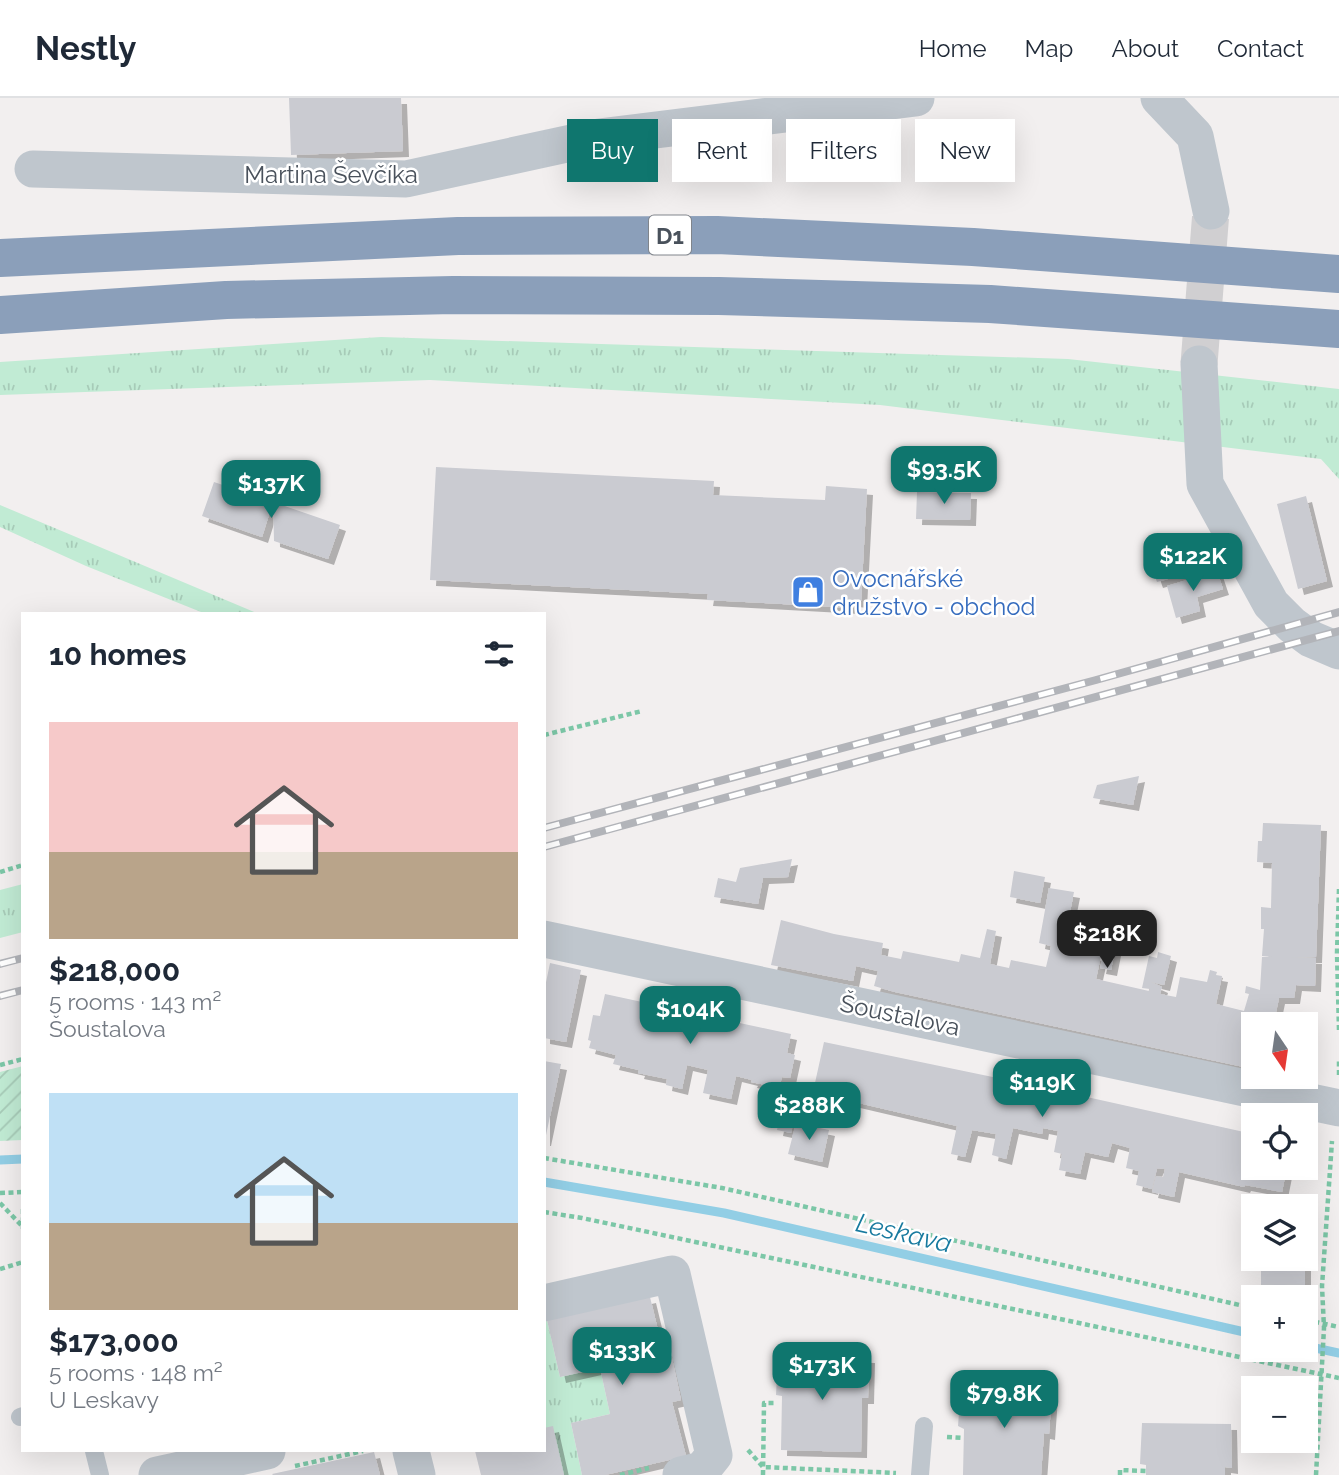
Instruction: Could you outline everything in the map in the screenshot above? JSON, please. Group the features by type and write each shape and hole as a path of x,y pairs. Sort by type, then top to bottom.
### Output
{"highway":[{"name":"D1","path":"0,258 458,236 717,235 973,247 1339,274"},
{"path":"0,314 239,300 453,295 706,296 990,304 1339,329"}],"street":[{"name":"Martina Ševčíka","path":"33,169 406,179 599,137 916,98"},
{"path":"1159,98 1195,136 1211,211"},
{"path":"1199,363 1205,484 1271,604 1311,639 1339,650"},
{"name":"Šoustalova","path":"546,939 1336,1108"},
{"path":"546,1303 671,1274 713,1455 702,1470 670,1471"},
{"path":"411,1452 417,1475"},
{"path":"157,1475 281,1458"}],"lane":[{"path":"920,1474 924,1426"},
{"path":"94,1452 100,1475"}],"path":[{"path":"546,735 642,711"},
{"path":"0,872 21,866"},
{"path":"1339,889 1339,1030"},
{"path":"0,1065 21,1060"},
{"path":"1316,1475 1324,1326 1322,1286 1334,1147 1334,1088 1339,1082 1339,1061"},
{"path":"546,1158 722,1188 1241,1305"},
{"path":"0,1193 21,1192"},
{"path":"0,1203 21,1227"},
{"path":"546,1212 1339,1378"},
{"path":"0,1269 21,1263"},
{"path":"1318,1324 1339,1327"},
{"path":"763,1475 764,1403 775,1403"},
{"path":"746,1449 764,1467 920,1474"},
{"path":"281,1458 351,1452"},
{"path":"1120,1475 1120,1469 1146,1471"},
{"path":"620,1475 670,1471"}],"green space":[{"path":"381,337 1068,359 1339,389 1339,479 1321,459 880,405 430,380 0,395 0,362"},
{"path":"0,505 254,612 201,612 86,566 0,527"},
{"path":"21,885 21,933 0,938 0,890"},
{"path":"21,1067 21,1140 0,1141 0,1072"},
{"path":"546,1320 560,1377 600,1368 610,1414 571,1423 582,1475 564,1475 546,1433"}],"building":[{"path":"289,98 401,98 403,151 291,155"},
{"path":"436,467 714,481 713,495 825,500 826,486 867,489 861,602 853,601 854,608 707,600 708,594 430,580"},
{"path":"214,482 273,502 262,537 202,516"},
{"path":"917,492 971,493 970,520 916,519"},
{"path":"1306,496 1327,581 1298,589 1277,504"},
{"path":"273,502 340,525 328,559 274,541"},
{"path":"1181,555 1186,574 1157,582 1151,565"},
{"path":"1217,571 1223,589 1197,597 1200,611 1176,618 1167,586"},
{"path":"1139,776 1133,805 1093,798 1097,785"},
{"path":"1263,823 1321,825 1316,957 1291,957 1316,958 1315,986 1296,985 1294,998 1279,998 1276,1012 1241,1012 1241,1066 895,992 874,986 878,971 856,966 853,981 771,965 781,920 883,943 881,955 901,959 903,951 959,962 961,954 980,958 987,929 996,931 990,964 1009,968 1011,960 1046,967 1051,946 1039,943 1049,888 1074,892 1063,947 1101,956 1096,979 1149,991 1150,989 1142,988 1149,956 1157,958 1158,952 1171,956 1164,985 1151,982 1162,987 1160,994 1176,997 1180,977 1207,982 1210,970 1222,976 1216,1004 1244,1011 1249,994 1245,993 1246,986 1260,990 1262,957 1272,957 1262,956 1264,929 1261,929 1261,907 1271,908 1272,863 1289,864 1257,862 1258,841 1262,841"},
{"path":"792,859 788,877 763,878 758,904 714,897 718,878 736,882 740,868"},
{"path":"1014,871 1045,877 1040,903 1010,897"},
{"path":"1107,938 1117,940 1111,970 1100,968"},
{"path":"550,963 581,970 566,1042 546,1038 546,982"},
{"path":"605,994 791,1034 787,1053 795,1055 790,1078 782,1077 779,1088 736,1076 731,1099 703,1093 708,1070 687,1065 682,1089 666,1085 667,1079 613,1064 616,1055 589,1048 591,1041 588,1040 593,1015 600,1016"},
{"path":"824,1042 1241,1131 1241,1180 1284,1180 1282,1192 1245,1185 1244,1187 1179,1172 1174,1197 1152,1192 1156,1176 1163,1177 1165,1169 1157,1168 1152,1189 1136,1185 1139,1171 1126,1168 1130,1148 1112,1143 1108,1157 1085,1152 1080,1174 1059,1170 1062,1154 1054,1152 1058,1131 1043,1128 1042,1134 1013,1128 1006,1159 992,1155 996,1134 972,1130 965,1157 951,1154 957,1126 850,1101 848,1109 811,1101"},
{"path":"546,1061 561,1064 546,1135"},
{"path":"783,1102 797,1106 791,1133 777,1130"},
{"path":"796,1123 829,1130 822,1162 788,1154"},
{"path":"1261,1271 1305,1271 1305,1285 1261,1285"},
{"path":"650,1297 663,1351 670,1349 681,1400 672,1402 686,1456 605,1475 582,1475 571,1423 610,1414 600,1368 560,1377 547,1320"},
{"path":"778,1355 869,1357 868,1398 862,1398 861,1452 781,1450 782,1396 776,1395"},
{"path":"961,1386 1052,1392 1049,1434 1044,1433 1041,1475 963,1475 964,1429 958,1426"},
{"path":"1142,1423 1231,1424 1232,1468 1225,1467 1225,1475 1146,1475 1146,1465 1140,1464"},
{"path":"553,1426 564,1475 481,1475 475,1452 546,1452 546,1428"},
{"path":"374,1452 380,1475 272,1474"}],"waterway":[{"name":"Leskava","path":"0,1160 21,1159"},
{"name":"Leskava","path":"546,1182 724,1213 1241,1331"},
{"name":"Leskava","path":"1318,1349 1339,1353"}],"tunnel":[{"path":"1199,364 1211,211"}],"railway":[{"path":"546,827 1339,612"},
{"path":"546,846 1339,631"},
{"path":"0,964 21,959"},
{"path":"0,996 21,991"}],"place":[{"name":"Ovocnářské družstvo - obchod","path":"808,592"}]}
